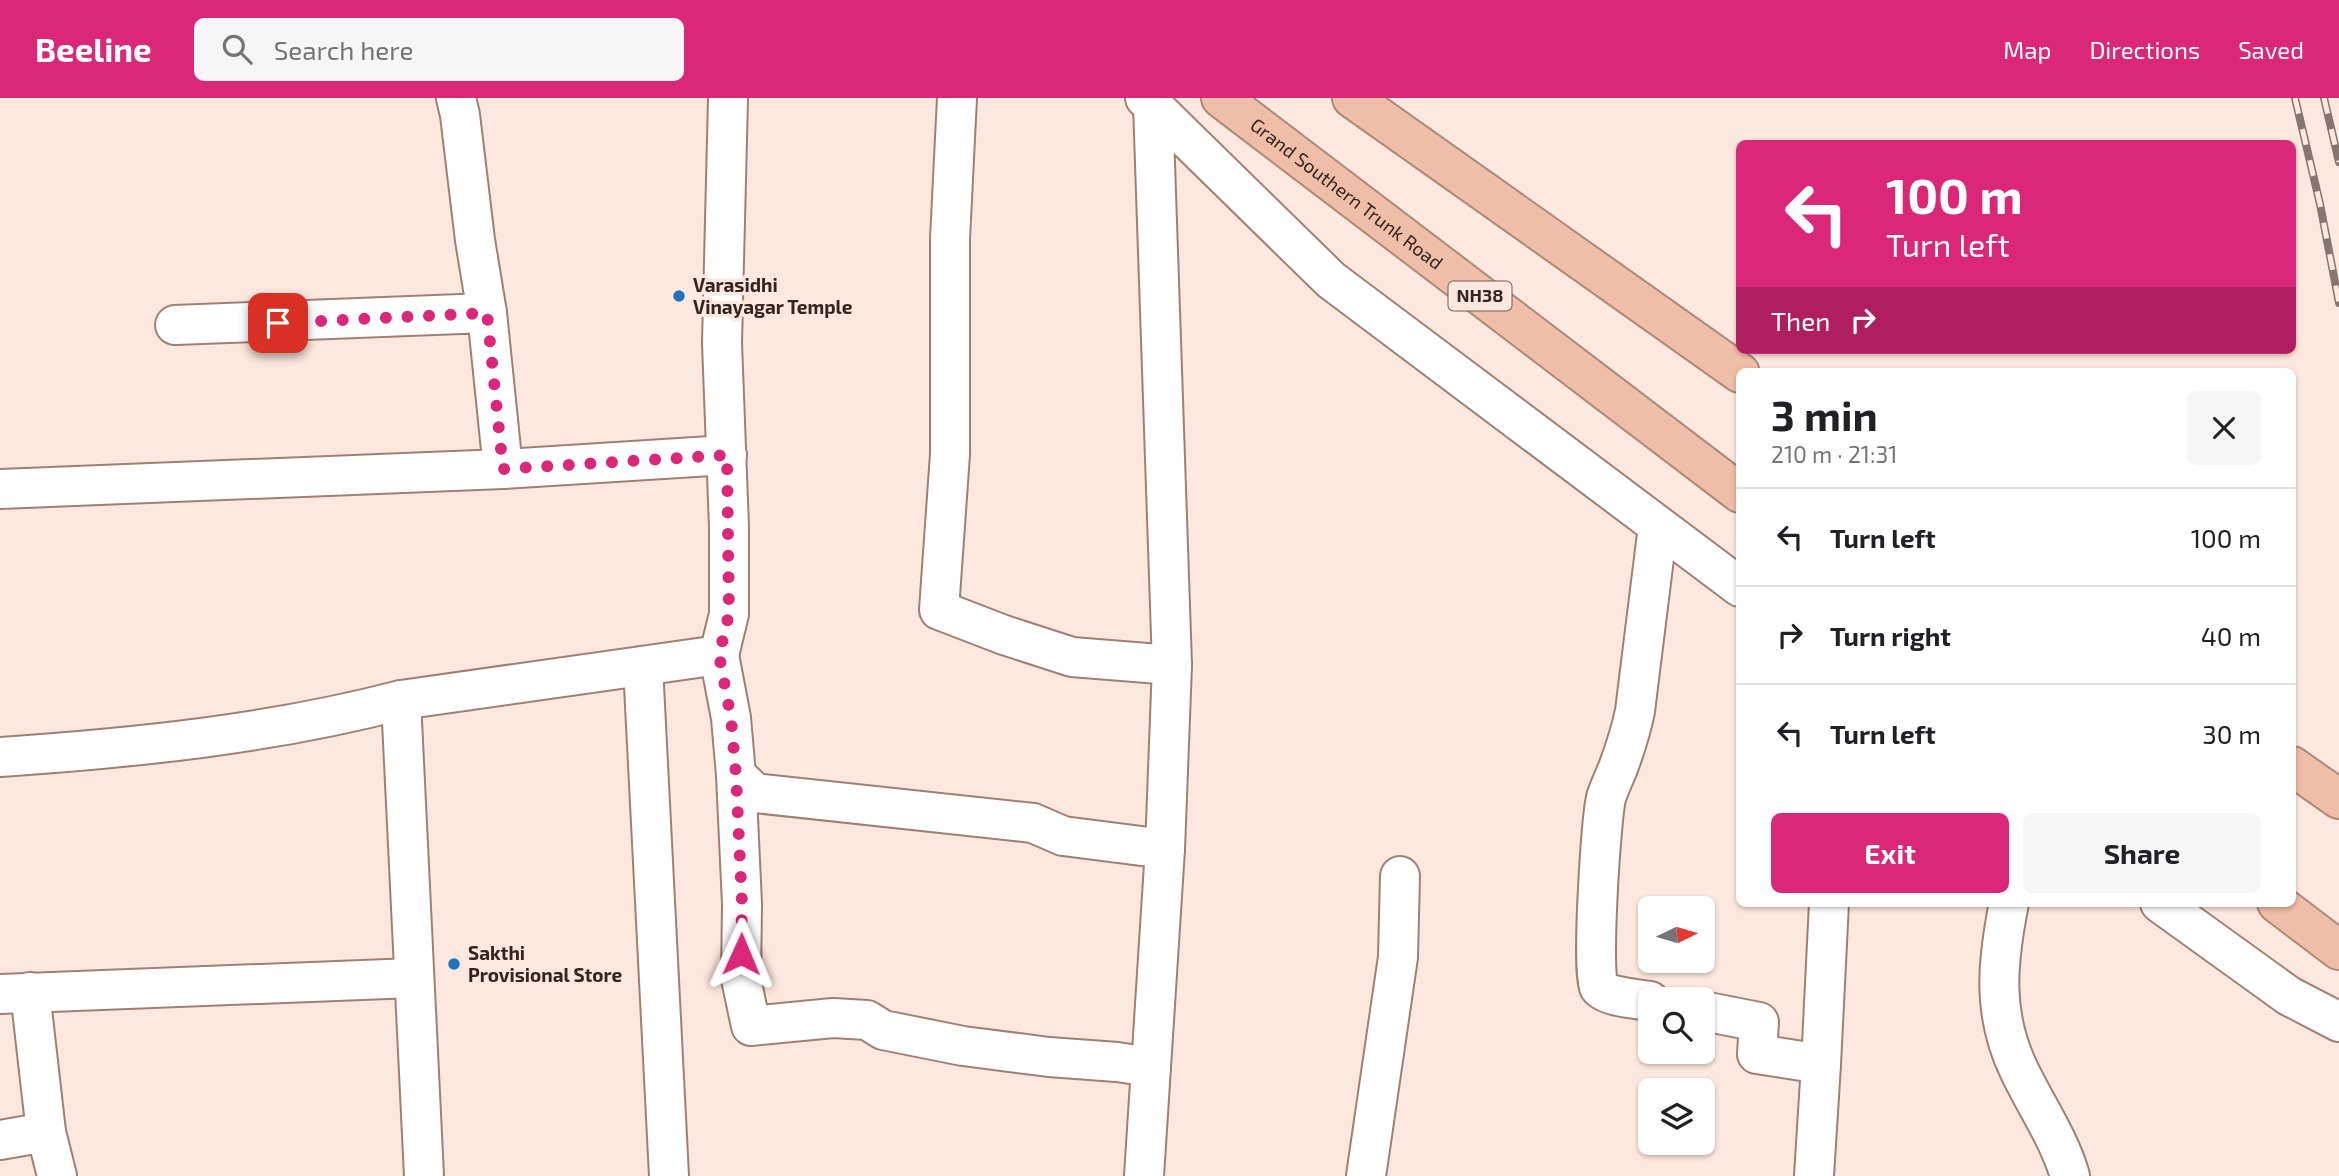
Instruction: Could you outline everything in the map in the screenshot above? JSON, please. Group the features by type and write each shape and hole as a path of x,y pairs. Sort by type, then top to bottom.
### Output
{"highway":[{"name":"Grand Southern Trunk Road","path":"1221,98 1736,491"},
{"path":"1352,98 1736,370"},
{"path":"2296,769 2339,799"},
{"path":"2282,907 2334,946"}],"street":[{"path":"456,98 487,313 503,469"},
{"path":"728,98 722,343 727,455 729,614 719,655 731,718 736,775 742,904 741,979 751,1026 833,1018 867,1020 883,1030 963,1046 1151,1067"},
{"path":"957,98 950,239 950,454 939,610 1072,657 1172,665"},
{"path":"1144,1176 1165,849 1172,665 1149,101"},
{"path":"1149,101 1331,280 1736,584"},
{"path":"175,326 487,313"},
{"path":"0,489 503,469 727,455"},
{"path":"1638,999 1606,993 1599,986 1596,977 1597,930 1602,821 1607,796 1629,737 1635,711 1658,526"},
{"path":"0,757 183,740 336,717 401,700 719,655"},
{"path":"643,666 669,1176"},
{"path":"401,700 424,1176"},
{"path":"736,775 755,793 1033,823 1063,836 1165,849"},
{"path":"1366,1176 1398,957 1400,876"},
{"path":"1814,1176 1829,907"},
{"path":"2008,907 1998,969 1999,1002 2005,1035 2018,1068 2064,1155 2070,1176"},
{"path":"2167,907 2289,996 2339,1022"},
{"path":"57,1176 15,993 413,978"},
{"path":"1715,1013 1759,1022 1757,1054 1821,1063"},
{"path":"0,1140 46,1132"}],"railway":[{"path":"2295,98 2320,204 2339,303"},
{"path":"2324,98 2339,162"}],"place":[{"name":"Varasidhi Vinayagar Temple","path":"679,296"},
{"name":"Sakthi Provisional Store","path":"454,964"}],"route":[{"path":"278,323 487,313 503,469 727,455 729,614 719,655 731,718 736,775 742,904 741,954"}]}
